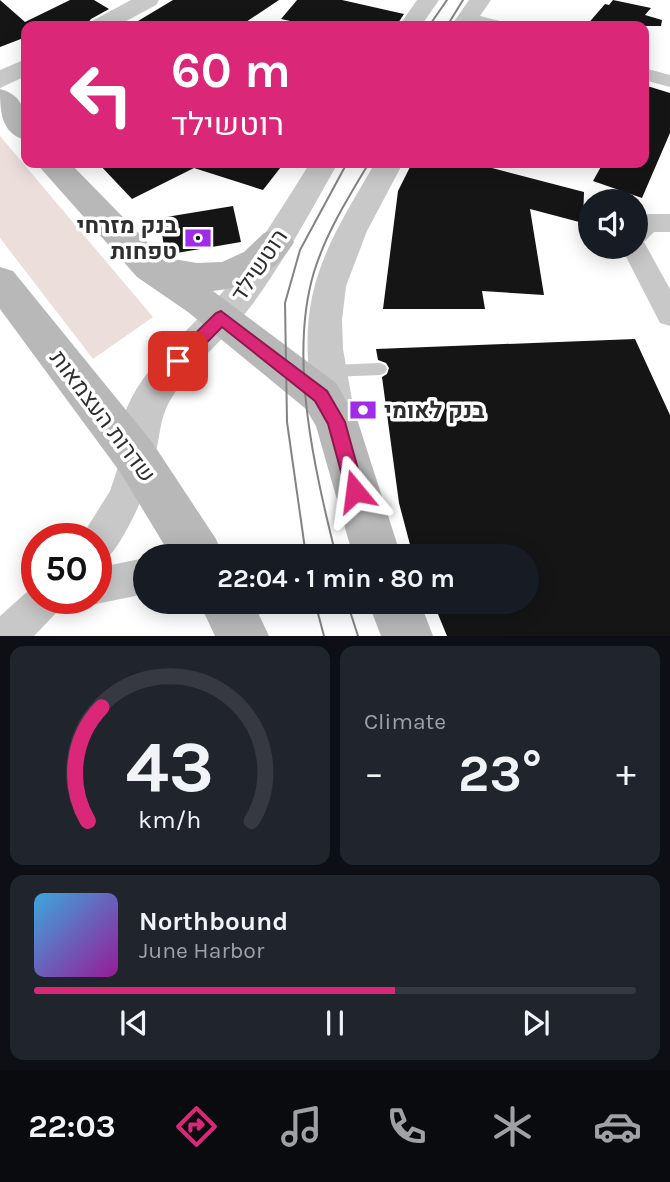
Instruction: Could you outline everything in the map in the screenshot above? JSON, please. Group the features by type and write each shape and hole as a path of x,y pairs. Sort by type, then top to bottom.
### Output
{"main road":[{"path":"0,98 21,125"},
{"path":"57,168 150,267 321,396 336,422 373,544"},
{"path":"150,267 182,275 217,276 256,263 276,242"},
{"name":"שדרות העצמאות","path":"0,282 136,457 191,544"},
{"path":"231,614 243,636"},
{"path":"399,614 407,636"}],"street":[{"path":"109,21 148,0"},
{"path":"413,21 428,0"},
{"path":"465,21 480,0"},
{"path":"0,80 21,69"},
{"path":"649,75 670,81"},
{"name":"רוטשילד","path":"111,523 132,484 137,430 145,405 178,361 221,318 276,242 321,168"},
{"path":"336,422 326,372 327,302 346,244 386,168"},
{"path":"648,223 670,223"},
{"path":"640,259 670,315"},
{"path":"112,583 133,578"},
{"path":"13,631 30,614"},
{"path":"13,631 39,614"}],"lane":[{"path":"326,372 380,369"}],"shaded area":[{"path":"0,136 21,161 21,168 27,168 153,317 93,359 0,238"}],"building":[{"path":"0,0 24,21 21,21 21,39 0,47"},
{"path":"70,0 94,0 109,9 91,19 27,21"},
{"path":"173,0 279,0 248,21 138,21"},
{"path":"297,0 342,0 404,14 399,21 281,19"},
{"path":"613,0 651,8 645,15 662,20 661,26 649,26 649,21 590,21 605,4 609,5"},
{"path":"649,87 670,93 670,133 646,189 616,189 593,181 600,168 649,168"},
{"path":"103,168 194,168 132,199"},
{"path":"194,168 280,168 263,190"},
{"path":"410,168 492,168 578,190 578,222 530,209 544,295 482,291 485,309 383,309 398,191"},
{"path":"233,206 241,242 165,255 160,218"},
{"path":"635,339 670,415 670,636 447,636 438,614 539,614 539,544 410,544 399,503 382,377 387,374 389,368 386,363 378,360 376,349"}],"tram line":[{"path":"432,21 447,0"},
{"path":"450,21 463,0"},
{"path":"304,544 287,422 285,303 300,250 344,168"},
{"path":"333,544 307,414 304,377 307,305 314,272 325,243 366,168"},
{"path":"318,614 324,636"},
{"path":"351,614 358,636"}],"place":[{"name":"בנק מזרחי טפחות","path":"198,238"},
{"name":"בנק לאומי","path":"363,410"}],"route":[{"path":"178,361 221,318 321,396 336,422 355,491"}]}
